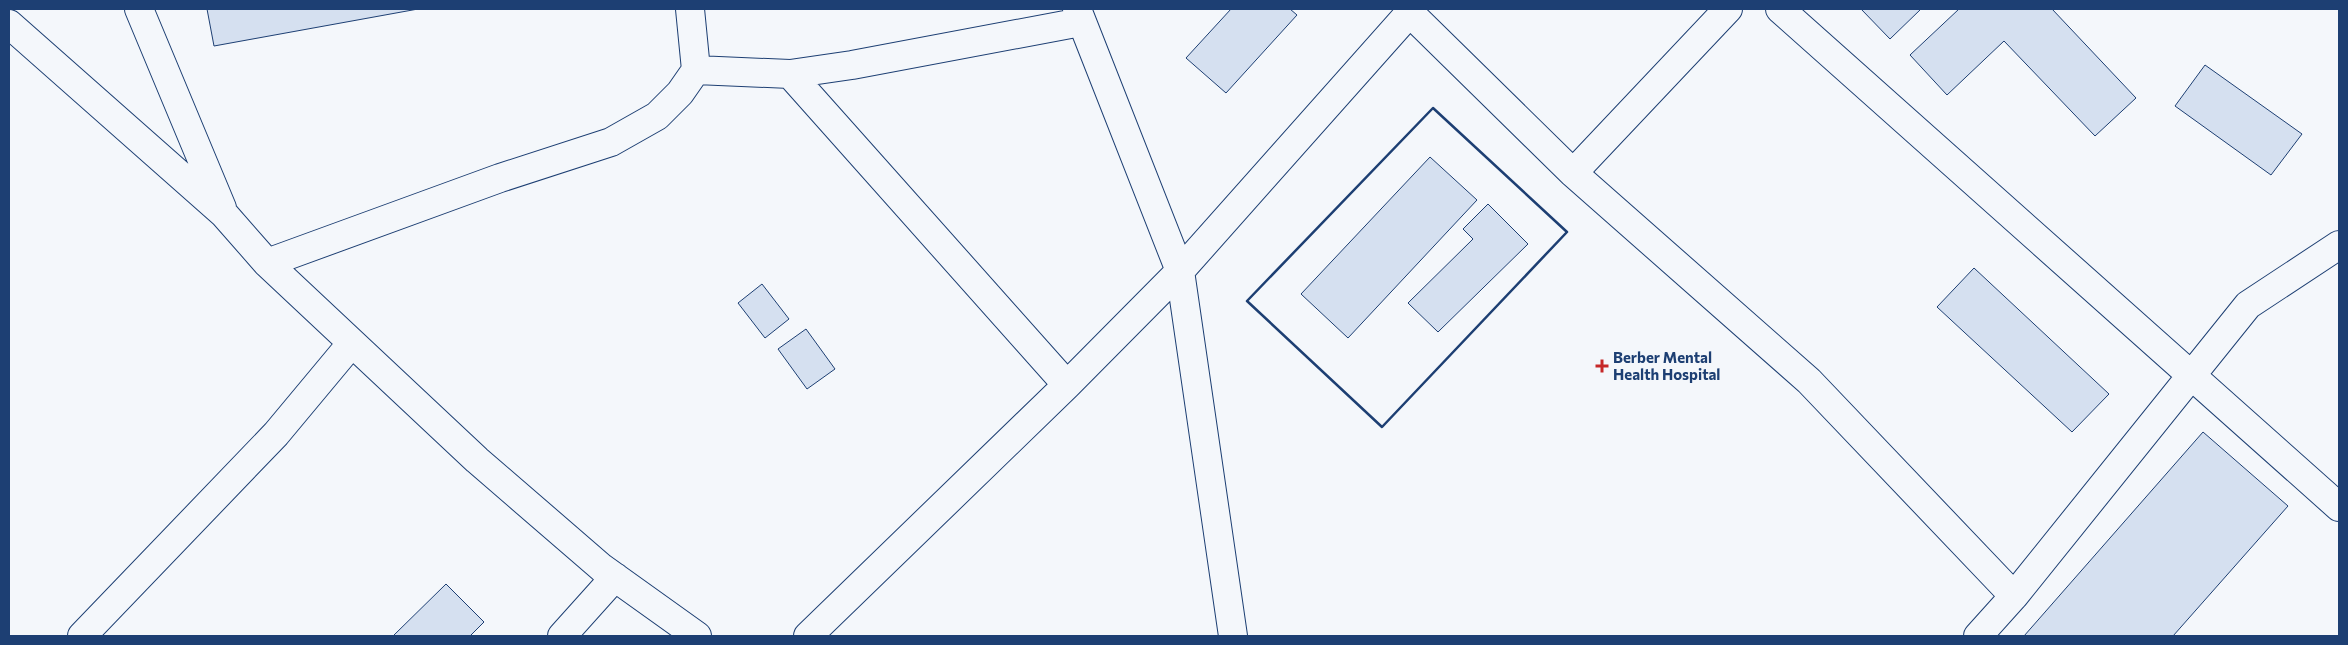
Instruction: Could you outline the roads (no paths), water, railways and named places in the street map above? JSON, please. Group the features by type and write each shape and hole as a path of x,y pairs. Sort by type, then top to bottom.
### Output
{"street":[{"path":"139,9 224,214"},
{"path":"267,263 500,178 611,142 657,116 680,93 696,70 690,9"},
{"path":"1573,173 1728,9"},
{"path":"1780,9 2339,507"},
{"path":"808,636 1067,385 1180,270 1412,11 1573,173 1809,380 2014,596"},
{"path":"696,70 790,74 852,65 1079,15 1180,270 1233,636"},
{"path":"9,24 224,214 267,263 477,460 615,577 697,636"},
{"path":"790,74 1067,385"},
{"path":"1978,636 2014,596 2248,305 2339,245"},
{"path":"82,636 276,434 352,344"},
{"path":"562,636 615,577"}],"place":[{"name":"Berber Mental Health Hospital","path":"1602,366"}]}
